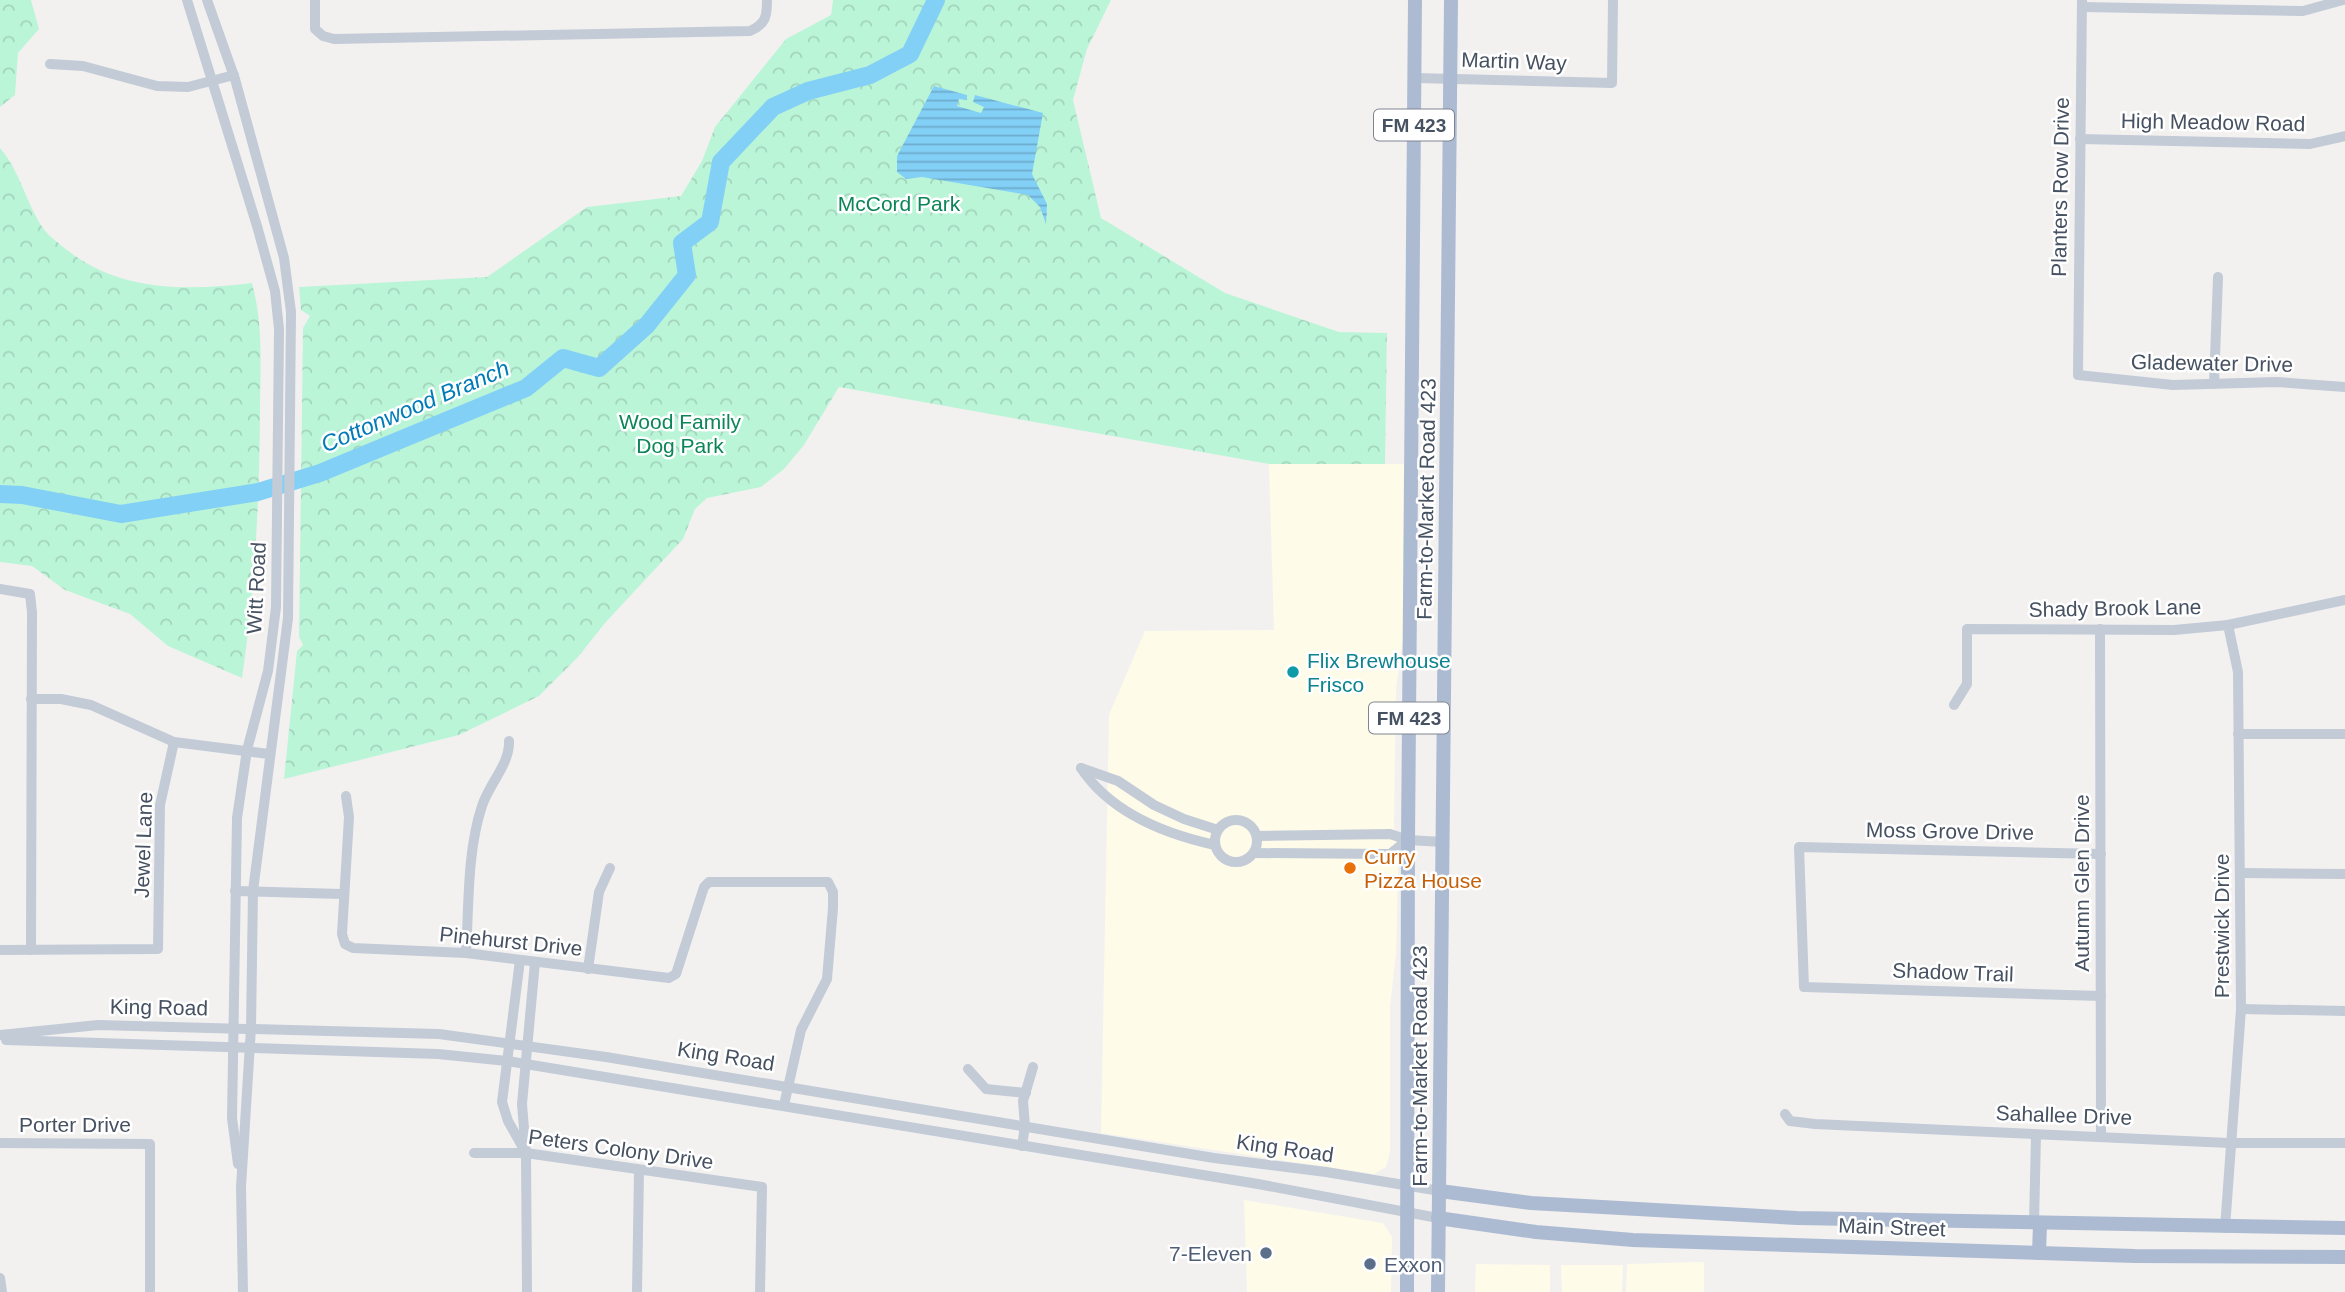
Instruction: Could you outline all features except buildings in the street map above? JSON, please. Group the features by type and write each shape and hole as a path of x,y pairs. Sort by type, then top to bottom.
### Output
{"main road":[{"name":"Farm-to-Market Road 423","path":"1407,1292 1415,0"},
{"name":"Farm-to-Market Road 423","path":"1438,1292 1451,0"},
{"name":"Main Street","path":"1440,1191 1531,1203 1797,1218 2225,1228 2345,1228"},
{"name":"Main Street","path":"1438,1218 1633,1240 2039,1253 2345,1257"},
{"path":"2037,1224 2039,1253"}],"street":[{"name":"Witt Road","path":"187,0 275,291 285,408 287,630 253,891 251,1028 241,1187 243,1292"},
{"name":"Witt Road","path":"207,0 234,75 285,258 291,312 274,630 247,750 237,818 232,1118 241,1187"},
{"path":"315,0 315,29 323,36 334,39 750,31 761,26 767,16 767,0"},
{"name":"Martin Way","path":"1415,78 1612,83 1613,0"},
{"path":"2082,3 2208,4 2303,11 2343,0"},
{"name":"Planters Row Drive","path":"2078,375 2082,3"},
{"path":"50,64 83,66 157,86 188,88 234,75"},
{"name":"High Meadow Road","path":"2080,139 2310,144 2345,136"},
{"path":"2214,384 2218,277"},
{"name":"Gladewater Drive","path":"2078,375 2173,385 2277,382 2345,387"},
{"path":"0,589 30,594 31,699 31,950 0,950"},
{"name":"Shady Brook Lane","path":"1954,705 1967,684 1967,629 2174,630 2228,625 2345,600"},
{"name":"Prestwick Drive","path":"2225,1228 2229,1143 2241,1009 2238,671 2228,625"},
{"name":"Autumn Glen Drive","path":"2101,629 2101,1136"},
{"path":"31,699 61,699 91,705 174,743 269,754"},
{"path":"2238,734 2345,734"},
{"path":"466,953 475,835 482,806 505,761 509,741"},
{"name":"Jewel Lane","path":"31,950 158,949 160,805 174,743"},
{"path":"1215,845 1173,836 1127,810 1094,788 1081,768 1118,781 1154,805 1184,819 1218,830"},
{"path":"235,891 342,894 349,817 346,796"},
{"path":"1408,840 1390,854 1254,853 1243,861 1230,861 1218,852 1215,845 1218,830 1229,820 1243,820 1257,836 1390,834 1408,840 1443,842"},
{"path":"1254,853 1257,836"},
{"name":"Moss Grove Drive","path":"1804,987 1799,847 2101,854"},
{"path":"588,970 599,892 610,868"},
{"path":"2240,873 2345,874"},
{"name":"Pinehurst Drive","path":"342,894 342,934 345,944 360,949 466,953 588,970 672,978 676,974 704,887 709,882 828,883 833,892 833,908 827,979 801,1030 787,1085"},
{"path":"520,960 502,1102 508,1121 526,1153"},
{"path":"527,1292 526,1153 522,1104 536,962"},
{"name":"Shadow Trail","path":"1804,987 2101,996"},
{"path":"2241,1009 2345,1011"},
{"name":"King Road","path":"0,1038 98,1025 439,1034 787,1085 1025,1126 1440,1191"},
{"name":"King Road","path":"0,1038 97,1045 233,1046 438,1054 507,1061 1258,1184 1438,1218"},
{"path":"1022,1146 1026,1093 1033,1067"},
{"path":"968,1069 986,1088 1026,1093"},
{"path":"784,1105 787,1085"},
{"name":"Sahallee Drive","path":"1785,1114 1790,1121 1815,1124 2229,1143 2345,1143"},
{"path":"2036,1135 2037,1224"},
{"name":"Porter Drive","path":"0,1143 150,1144 150,1292"},
{"name":"Peters Colony Drive","path":"474,1153 526,1153 762,1188 760,1292"},
{"path":"1258,1184 1261,1163"},
{"path":"637,1292 639,1171"},
{"path":"0,1278 2,1292"}],"shaded area":[{"path":"1269,464 1404,464 1403,639 1396,688 1394,821 1398,870 1396,953 1390,1007 1390,1151 1386,1167 1374,1174 1101,1133 1109,715 1145,631 1274,630"},
{"path":"1244,1200 1383,1223 1392,1237 1391,1292 1247,1292"},
{"path":"1704,1262 1704,1292 1626,1292 1627,1264"},
{"path":"1476,1264 1550,1265 1550,1292 1475,1292"},
{"path":"1561,1265 1623,1265 1622,1292 1562,1292"}],"green space":[{"path":"0,0 31,0 39,29 18,53 15,95 0,107"},
{"name":"McCord Park","path":"833,0 1111,0 1087,49 1073,100 1101,218 1225,293 1339,332 1387,333 1385,464 1269,464 839,387 804,445 784,469 761,487 707,498 695,509 683,539 605,623 578,657 539,696 459,735 284,779 297,651 303,645 299,637 303,328 310,316 301,310 299,287 487,277 587,207 681,196 702,161 715,127 786,39 831,15"},
{"path":"0,148 13,167 45,231 88,264 109,274 155,285 204,287 252,283 260,332 259,450 253,580 242,678 168,646 130,614 65,590 32,566 0,562"}],"water":[{"path":"934,86 967,95 967,100 959,99 957,106 981,113 984,107 973,102 975,95 1043,113 1032,174 1047,204 1046,224 1040,207 1028,195 922,177 906,179 897,172 897,156"}],"waterway":[{"name":"Cottonwood Branch","path":"0,494 22,495 121,514 258,492 320,473 526,388 563,358 599,368 647,325 687,275 682,243 710,222 721,162 773,107 808,91 870,75 910,54 936,0"}],"place":[{"name":"Flix Brewhouse Frisco","path":"1293,672"},
{"name":"Curry Pizza House","path":"1350,868"},
{"name":"7-Eleven","path":"1266,1253"},
{"name":"Exxon","path":"1370,1264"}],"park label":[{"name":"Wood Family Dog Park","path":"680,433"}]}
